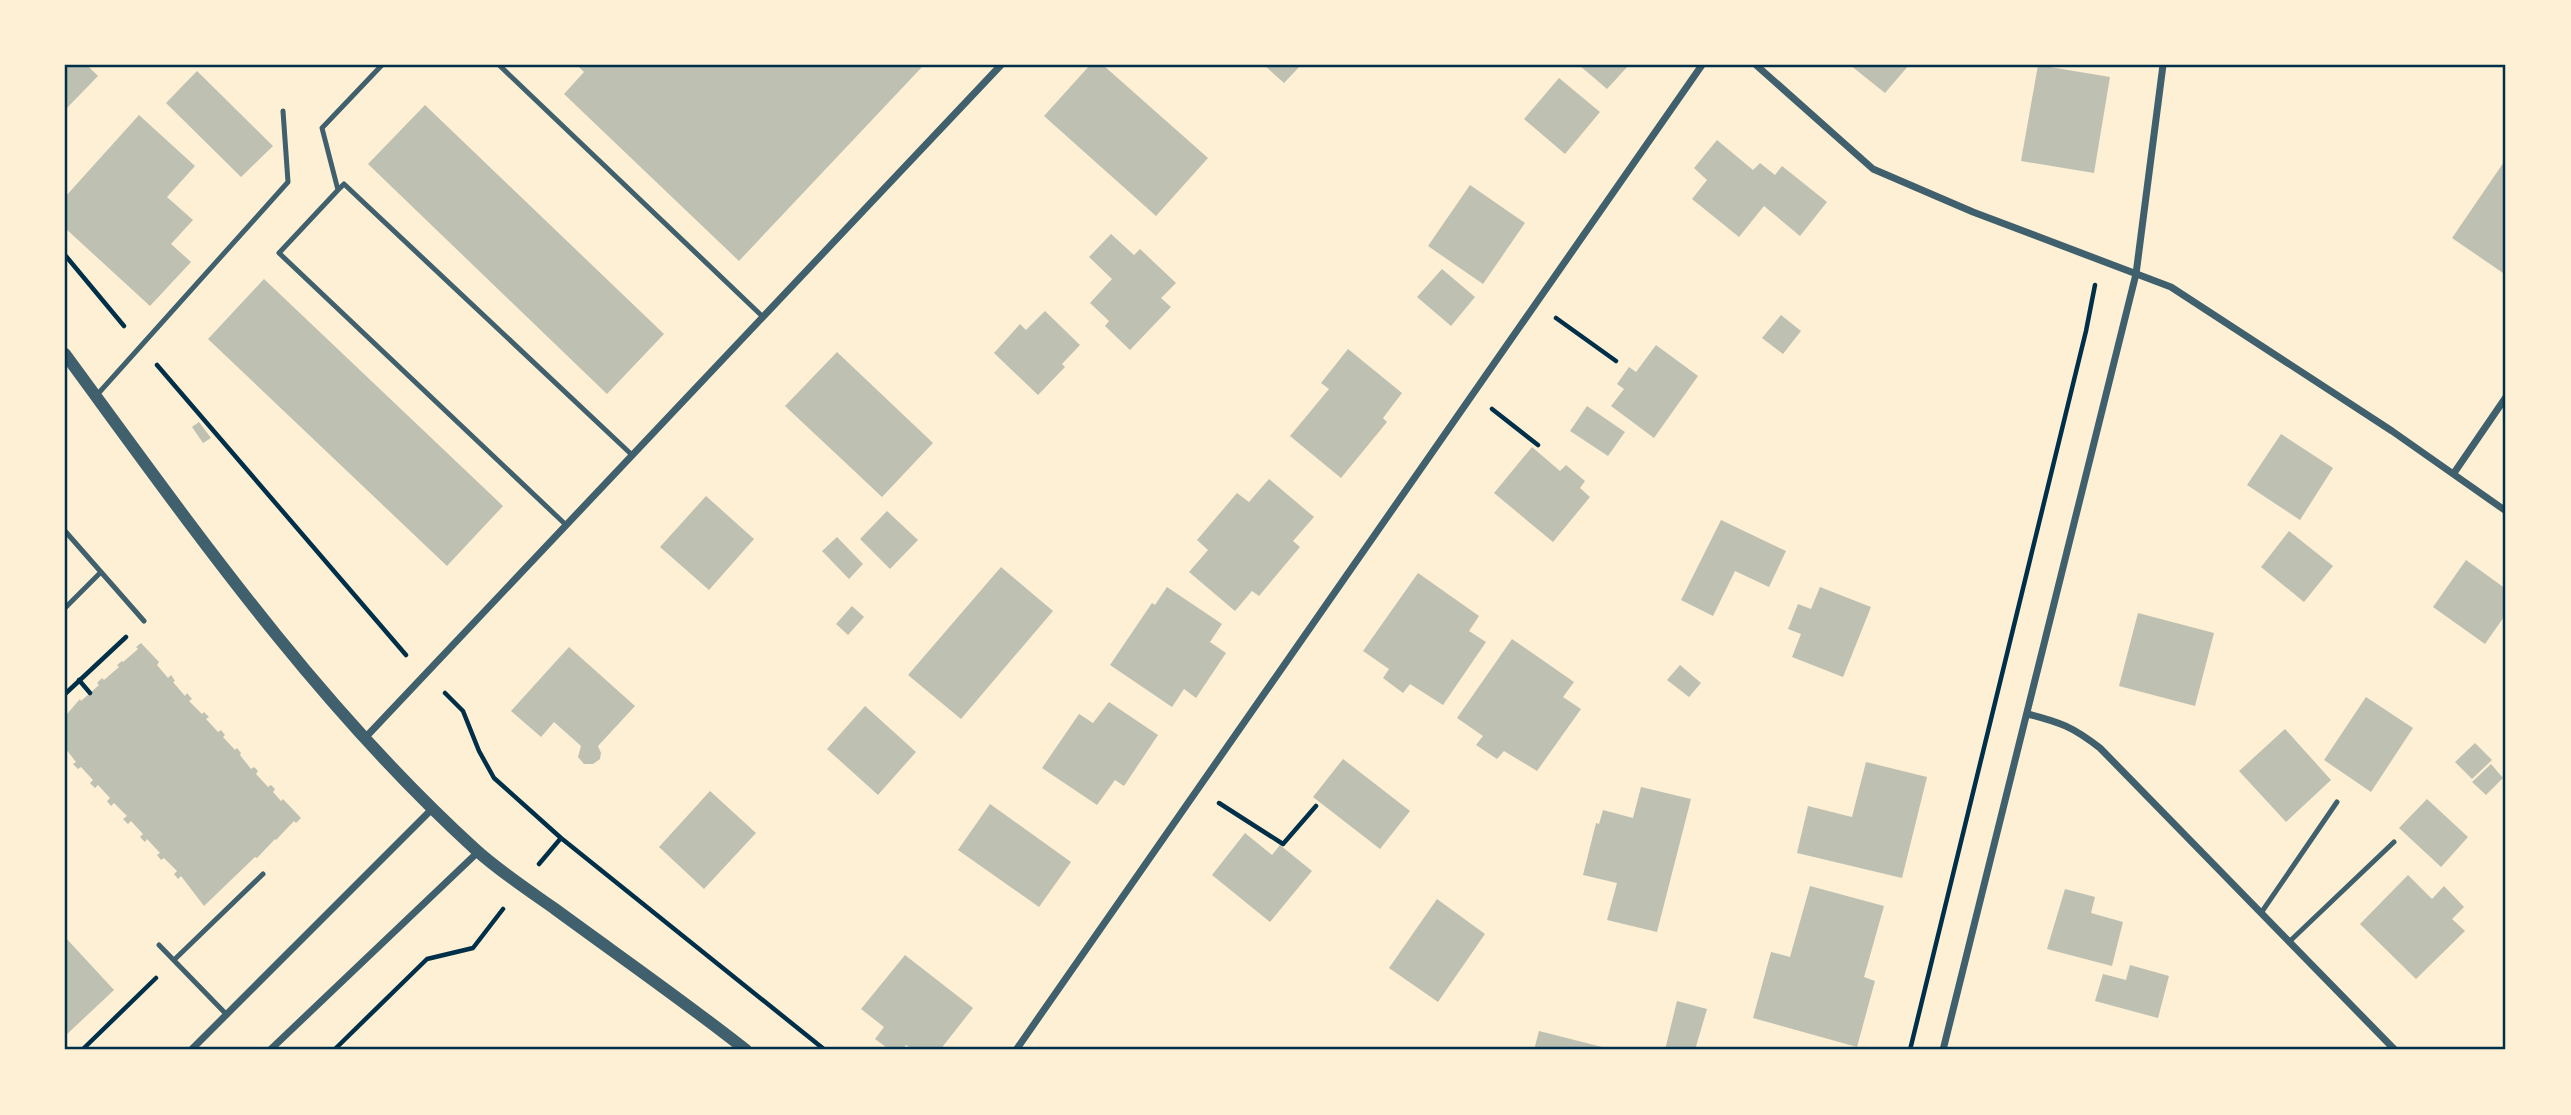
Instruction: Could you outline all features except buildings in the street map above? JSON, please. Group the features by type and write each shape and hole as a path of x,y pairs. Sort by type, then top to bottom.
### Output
{"street":[{"path":"364,738 999,65"},
{"path":"1016,1050 1702,65"},
{"path":"1756,65 1873,169 1973,212 2171,287 2454,473 2506,511"},
{"path":"1943,1050 2136,274 2163,65"},
{"path":"65,354 208,550 270,629 364,738 432,809 478,852 746,1050"},
{"path":"2454,473 2506,397"},
{"path":"2028,714 2058,721 2074,729 2099,748 2395,1050"},
{"path":"191,1050 432,809"},
{"path":"270,1050 478,852"}],"lane":[{"path":"338,190 322,128 382,65"},
{"path":"499,65 762,316"},
{"path":"96,397 288,182 283,111"},
{"path":"565,524 279,253 338,190 344,184 631,454"},
{"path":"65,531 144,621"},
{"path":"65,608 101,572"},
{"path":"2261,913 2337,802"},
{"path":"2289,942 2394,842"},
{"path":"174,960 263,874"},
{"path":"159,945 227,1015"}],"path":[{"path":"1910,1050 2103,261"},
{"path":"1552,315 1616,361"},
{"path":"1489,406 1538,445"},
{"path":"65,694 144,621"},
{"path":"79,680 90,692"},
{"path":"1215,800 1283,844 1316,807"},
{"path":"334,1050 427,959 473,948 486,930"},
{"path":"82,1050 174,960"}]}
